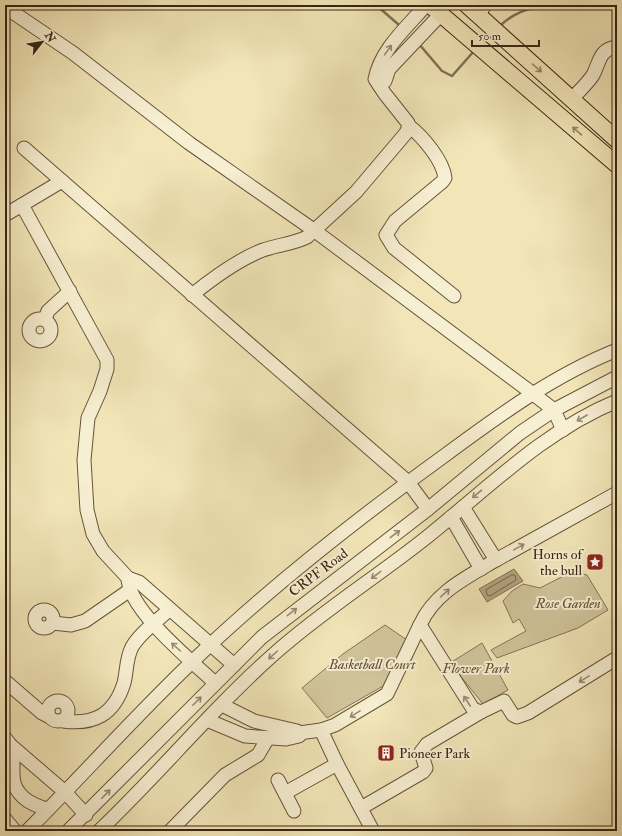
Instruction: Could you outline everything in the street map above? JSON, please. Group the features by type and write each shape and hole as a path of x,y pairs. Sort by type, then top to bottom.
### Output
{"main road":[{"path":"436,10 494,58 617,166"},
{"path":"480,13 508,42 617,140"},
{"path":"592,143 603,127"}],"street":[{"path":"426,5 385,53 378,66 375,78 389,100 406,119 409,126 425,141 439,162 445,178 395,221 386,235 394,248 454,296"},
{"path":"5,7 73,53 189,143 315,231 532,393 554,410 563,430"},
{"path":"379,85 385,81 389,69 436,10"},
{"path":"572,99 592,76 602,53 617,46"},
{"path":"192,294 245,258 271,247 299,241 315,231 356,192 406,133 409,126"},
{"path":"24,148 408,482 428,509"},
{"path":"5,215 62,181"},
{"path":"22,205 107,360 107,369 100,392 88,418 84,460 84,483 89,523 93,534 103,551 129,584 143,612 215,683"},
{"path":"45,319 48,311 70,292"},
{"path":"26,831 66,792 192,662 268,594 408,482 532,393 617,350"},
{"name":"CRPF Road","path":"68,831 90,811 262,637 292,612 428,509 520,433 554,410 617,377"},
{"path":"99,831 207,720 273,655 303,630 451,517 520,458 600,408 617,401"},
{"path":"222,706 265,724 297,731 299,733 321,730 351,717 387,694 420,625 435,602 447,590 496,560 617,493"},
{"path":"463,507 496,560"},
{"path":"451,517 481,569"},
{"path":"53,623 71,625 85,621 129,584 139,582 169,610 234,665"},
{"path":"5,681 53,721 79,723 89,722 98,718 113,705 124,684 132,647 169,610"},
{"path":"420,625 469,704 475,711 481,712"},
{"path":"361,808 423,772 426,768 421,752 427,744 481,712 504,701 514,716 528,713 617,658"},
{"path":"48,716 47,710 51,703 61,701 68,709 67,716 63,721"},
{"path":"241,734 248,718"},
{"path":"207,720 241,734 268,738 295,738 299,733"},
{"path":"321,730 337,764 373,831"},
{"path":"170,831 225,775 258,755 268,738"},
{"path":"7,741 90,811 110,820"},
{"path":"7,741 10,754 9,781 11,788 22,798 41,808 48,809"},
{"path":"285,793 337,764"},
{"path":"278,780 294,811"},
{"path":"5,819 15,831"}],"green space":[{"name":"Rose Garden","path":"573,571 587,575 608,610 578,628 497,658 491,650 526,631 519,619 513,623 503,601 512,591 523,584 540,588"},
{"name":"Basketball Court","path":"385,625 407,640 392,681 327,718 302,688 343,654"},
{"name":"Flower Park","path":"482,643 508,690 483,704 450,663"}],"water":[{"path":"514,569 523,581 487,602 479,589"}],"waterway":[{"path":"376,5 399,25"},
{"path":"499,27 509,18 521,12 547,5"},
{"path":"482,43 491,34"},
{"path":"419,44 442,71 452,76 474,51"}],"place":[{"name":"Horns of the bull","path":"595,562"},
{"name":"Pioneer Park","path":"386,753"}]}
